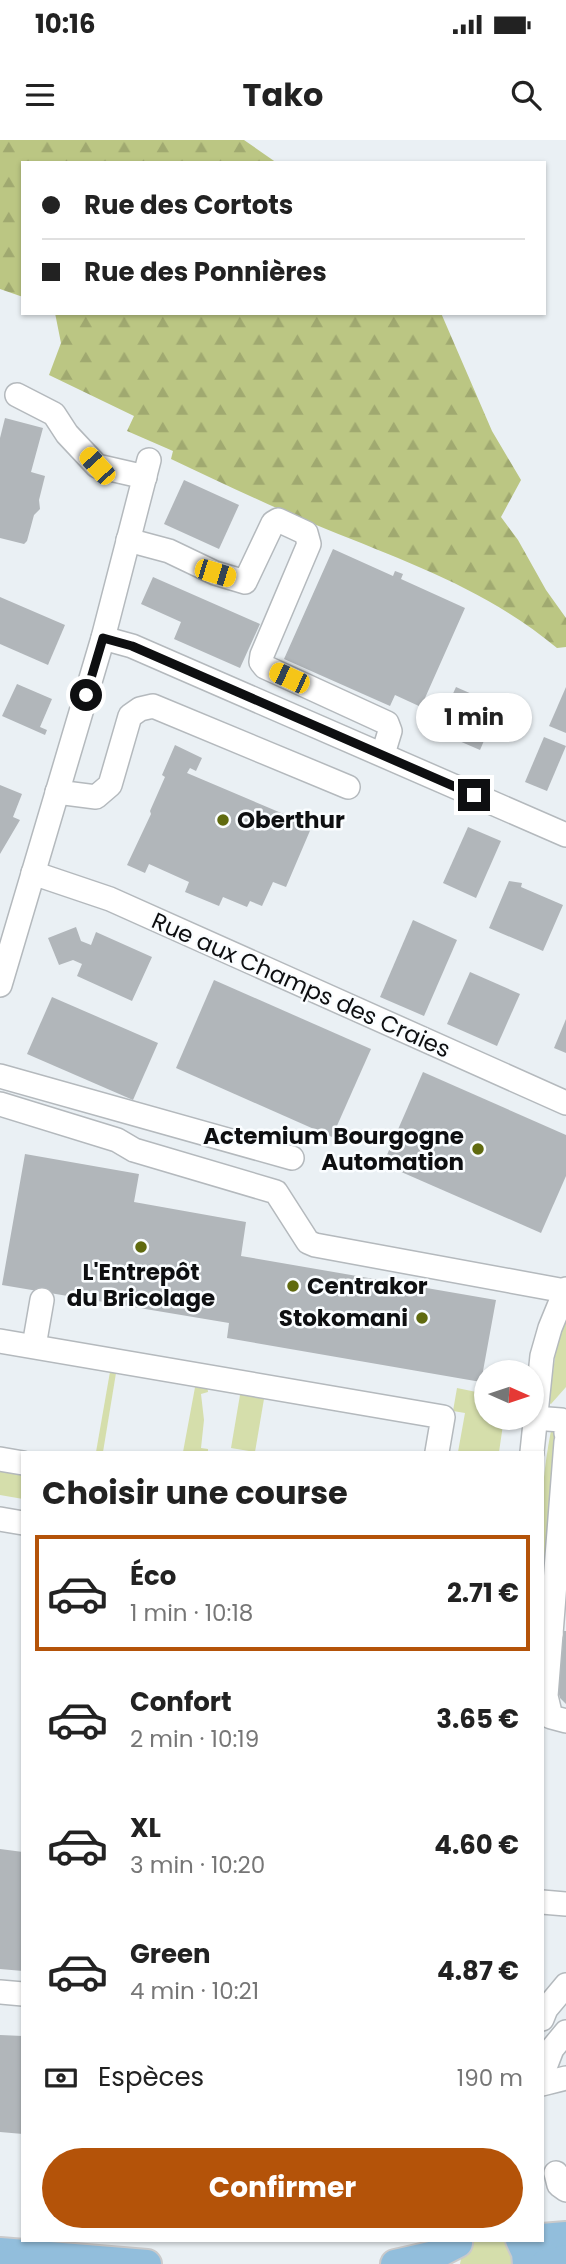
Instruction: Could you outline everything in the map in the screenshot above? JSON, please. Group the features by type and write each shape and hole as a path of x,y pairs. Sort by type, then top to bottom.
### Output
{"main road":[{"path":"544,2238 566,2236"},
{"path":"521,2242 527,2264"},
{"path":"395,2264 457,2249"},
{"path":"0,2253 58,2264"},
{"path":"0,2253 147,2264"},
{"path":"545,2264 566,2259"}],"street":[{"path":"0,985 103,638 147,469 97,466 54,414 17,395"},
{"path":"128,540 169,551 215,573 245,582 273,523 278,520 306,533 309,544 261,655 261,662 265,667 387,723 390,731 383,754"},
{"path":"103,638 132,646 566,835"},
{"path":"57,792 96,797 110,785 130,716 140,709 153,706 348,787"},
{"name":"Rue aux Champs des Craies","path":"33,873 110,899 566,1103"},
{"path":"0,1076 292,1158"},
{"path":"0,1104 117,1140 134,1150 276,1192 308,1242 315,1245 566,1290 542,1356 550,1424"},
{"path":"34,1346 41,1300"},
{"path":"0,1341 443,1417 437,1451"},
{"path":"533,1451 566,1402"},
{"path":"566,1442 547,1637 546,1696 551,1717 566,1721"},
{"path":"0,1459 21,1463"},
{"path":"0,1519 21,1524"},
{"path":"544,1902 566,1904"},
{"path":"544,2014 566,1985"},
{"path":"0,1992 21,1994"},
{"path":"544,2071 552,2049 566,2032"},
{"path":"544,2073 566,2061"},
{"path":"544,2074 566,2078"}],"green space":[{"path":"0,140 244,140 274,161 21,161 21,296 0,289"},
{"path":"55,315 442,315 492,431 521,480 501,517 566,618 566,647 557,648 503,610 447,580 307,521 171,459 173,451 127,431 134,416 49,375 61,343"},
{"path":"566,1313 566,1387 551,1404 557,1341"},
{"path":"111,1366 117,1367 103,1451 96,1451"},
{"path":"196,1382 207,1384 208,1392 201,1394 204,1420 201,1448 208,1451 183,1451"},
{"path":"457,1388 474,1392 474,1430 502,1430 499,1451 458,1451 465,1413 453,1411"},
{"path":"241,1389 265,1393 255,1451 231,1448"},
{"path":"551,1431 558,1432 546,1565 544,1480"},
{"path":"0,1465 21,1469 21,1499 0,1495"},
{"path":"468,2242 511,2242 519,2264 460,2264 463,2249"}],"building":[{"path":"5,418 43,428 31,472 45,476 39,500 40,509 34,515 24,544 0,538 0,438"},
{"path":"184,480 239,505 219,549 164,524"},
{"path":"333,549 393,576 395,571 403,574 401,579 465,608 421,707 395,695 390,706 284,659"},
{"path":"153,577 260,624 240,668 174,639 181,622 141,604"},
{"path":"0,597 65,625 48,665 0,644"},
{"path":"17,684 52,699 40,727 47,730 45,735 2,716"},
{"path":"456,687 499,706 480,750 436,731"},
{"path":"566,687 566,733 549,726"},
{"path":"544,737 566,746 547,791 525,782"},
{"name":"Oberthur","path":"175,745 202,758 196,771 190,768 187,773 312,826 286,887 273,882 262,906 250,901 247,907 223,897 219,906 185,892 189,882 149,864 145,873 127,865 151,814 165,777 162,775"},
{"path":"0,785 22,794 13,817 20,820 0,854"},
{"path":"468,827 501,841 476,898 443,883"},
{"path":"509,881 522,883 521,887 563,905 543,951 489,928"},
{"path":"413,920 457,940 424,1016 380,997"},
{"path":"76,927 81,941 91,945 96,932 152,957 132,1001 77,976 82,964 73,960 59,965 48,938"},
{"path":"470,972 520,994 497,1046 447,1024"},
{"path":"214,980 371,1049 332,1137 176,1068"},
{"path":"52,997 158,1043 133,1100 27,1054"},
{"path":"566,1019 566,1053 554,1048"},
{"name":"Actemium Bourgogne Automation","path":"423,1072 566,1135 566,1176 541,1233 383,1164"},
{"path":"25,1154 139,1174 134,1202 246,1222 241,1256 496,1300 485,1360 474,1360 474,1381 227,1338 229,1323 2,1285"},
{"path":"566,1631 566,1704 558,1691"},
{"path":"0,1849 21,1852 21,1971 0,1969"},
{"path":"0,2035 21,2036 21,2134 0,2132"}],"place":[{"name":"Oberthur","path":"223,820"},
{"name":"Actemium Bourgogne Automation","path":"478,1149"},
{"name":"L'Entrepôt du Bricolage","path":"141,1247"},
{"name":"Centrakor","path":"293,1286"},
{"name":"Stokomani","path":"422,1318"}],"route":[{"path":"86,695 103,638 132,646 474,795"}]}
